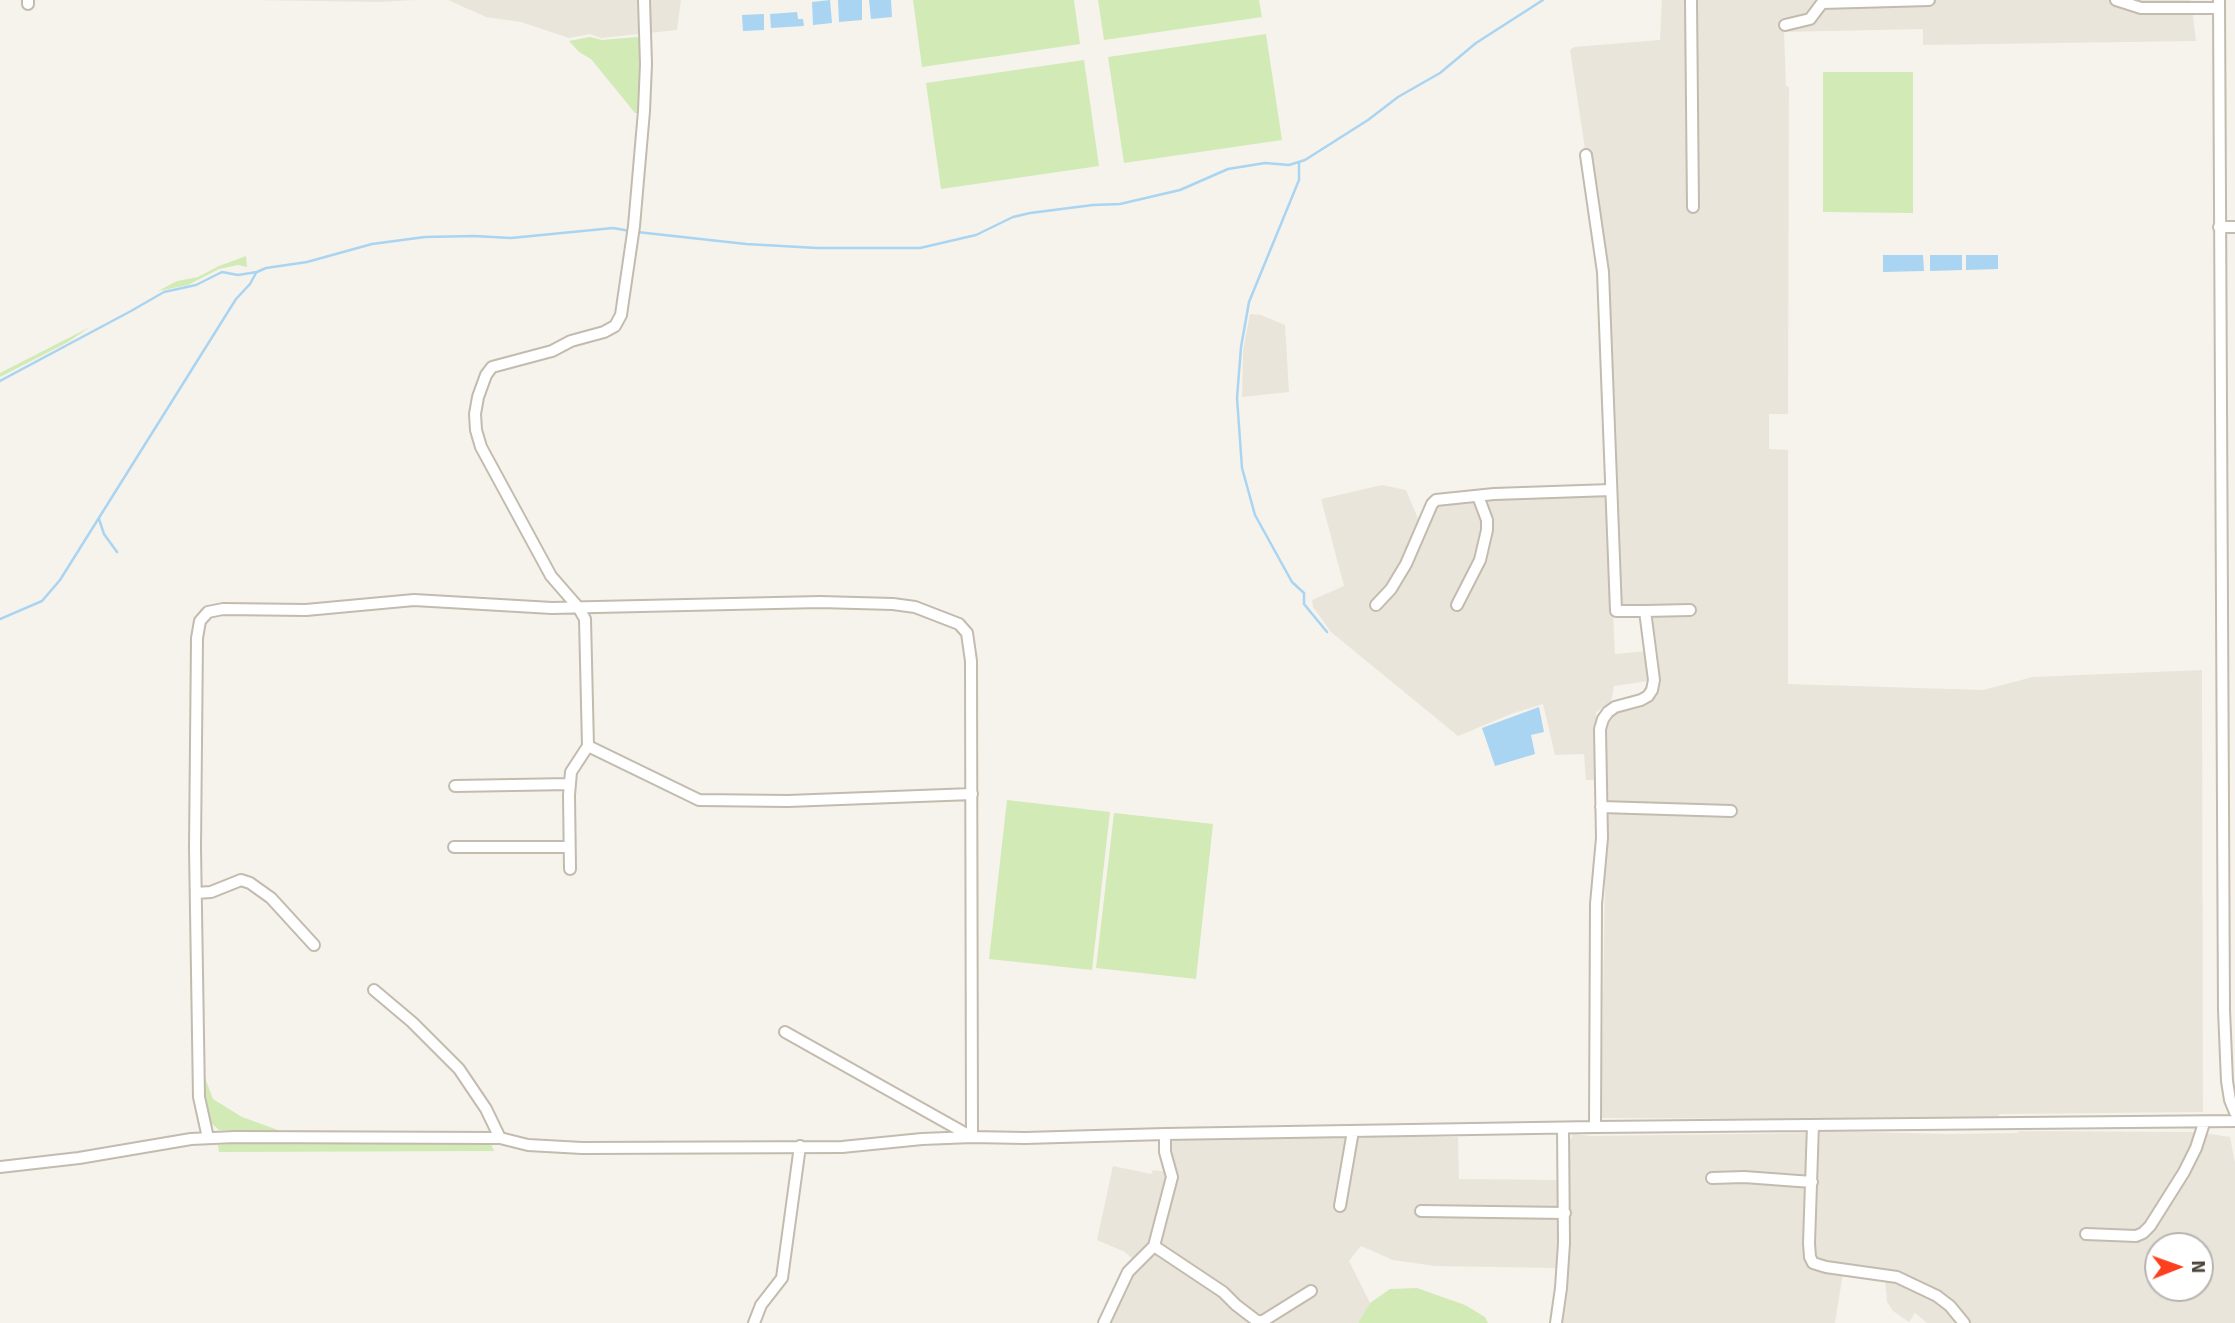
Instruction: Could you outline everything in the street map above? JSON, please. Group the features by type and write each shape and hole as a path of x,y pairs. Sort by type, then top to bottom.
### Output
{"street":[{"path":"569,869 571,772 588,746 585,619 551,576 488,459 476,430 475,414 486,375 492,367 552,351 571,341 604,332 615,326 621,315 633,233 644,111 644,0"},
{"path":"1691,0 1693,207"},
{"path":"1785,25 1810,19 1822,3 1928,0"},
{"path":"2116,0 2141,8 2219,4 2224,1010 2227,1081 2235,1112"},
{"path":"1586,155 1603,272 1616,611 1690,610"},
{"path":"2219,227 2235,227"},
{"path":"1376,605 1391,589 1406,564 1432,504 1440,499 1611,490"},
{"path":"1457,605 1480,560 1487,530 1487,520 1478,496"},
{"path":"208,1138 199,1097 196,893 197,638 200,621 208,612 223,609 306,610 414,600 552,608 820,602 893,604 915,607 959,624 967,632 970,642 972,1137"},
{"path":"1595,1127 1596,904 1602,838 1600,729 1603,719 1615,707 1641,701 1652,690 1654,680 1645,611"},
{"path":"588,746 699,800 788,801 972,794"},
{"path":"455,786 570,784"},
{"path":"1601,807 1731,811"},
{"path":"454,847 569,847"},
{"path":"196,893 211,892 241,880 250,883 271,898 314,945"},
{"path":"374,990 412,1022 459,1069 486,1109 500,1138"},
{"path":"785,1032 972,1137"},
{"path":"0,1167 208,1138 235,1137 500,1138 528,1145 582,1148 842,1147 972,1137 1048,1138 1595,1127 2235,1121"},
{"path":"2086,1234 2136,1236 2143,1233 2184,1172 2204,1123"},
{"path":"1813,1125 1809,1243 1813,1263 1897,1277 1937,1296 1964,1323"},
{"path":"1556,1323 1562,1288 1565,1213 1563,1128"},
{"path":"1340,1206 1353,1131"},
{"path":"1104,1323 1128,1272 1154,1246 1172,1177 1165,1152 1165,1134"},
{"path":"754,1323 761,1305 782,1278 800,1146"},
{"path":"1712,1178 1744,1177 1812,1182"},
{"path":"1421,1211 1565,1213"},
{"path":"1154,1246 1223,1292 1257,1321 1263,1321 1311,1291"}],"shaded area":[{"path":"252,0 415,0 379,2"},
{"path":"448,0 681,0 677,30 601,38 590,34 569,38 521,22 486,17"},
{"path":"1662,0 2191,0 2196,41 1923,45 1923,29 1784,32 1786,86 1789,87 1788,414 1769,414 1769,449 1788,450 1788,684 1983,690 2033,677 2202,670 2203,1112 1999,1114 1998,1120 1601,1118 1606,719 1616,711 1647,704 1654,698 1655,675 1651,607 1618,606 1609,306 1570,50 1574,47 1660,40"},
{"path":"1250,314 1261,315 1285,325 1289,392 1242,397 1243,350"},
{"path":"1382,485 1406,490 1419,521 1429,501 1443,492 1602,485 1607,494 1615,654 1647,651 1649,681 1614,686 1611,702 1596,712 1598,780 1586,780 1584,754 1555,755 1543,704 1458,736 1331,632 1313,607 1312,600 1344,586 1321,499"},
{"path":"1820,1131 1948,1134 2019,1131 2197,1132 2230,1137 2235,1163 2235,1323 1968,1323 1925,1286 1824,1262 1817,1258 1814,1245"},
{"path":"1808,1133 1805,1257 1808,1264 1816,1269 1843,1273 1835,1323 1563,1323 1567,1284 1570,1141 1573,1134"},
{"path":"1171,1137 1458,1137 1459,1179 1561,1180 1560,1259 1555,1268 1435,1266 1393,1260 1361,1246 1349,1261 1370,1303 1358,1323 1112,1323 1109,1320 1139,1265 1125,1252 1097,1240 1113,1166 1151,1174 1153,1170 1167,1172 1171,1156"},
{"path":"1885,1279 1936,1299 1961,1323 1927,1323 1915,1313 1909,1322 1893,1311 1887,1302"}],"green space":[{"path":"913,0 1074,0 1080,44 922,67"},
{"path":"1098,0 1259,0 1262,17 1104,40"},
{"path":"1266,34 1282,140 1124,163 1108,57"},
{"path":"590,37 602,40 640,39 640,113 635,113 591,59 579,52 569,41"},
{"path":"1084,60 1099,166 941,189 926,83"},
{"path":"1823,72 1913,72 1913,213 1823,212"},
{"path":"246,256 247,267 238,265 219,269 188,285 158,291 177,281 198,277"},
{"path":"90,327 68,342 0,377 0,373"},
{"path":"1007,800 1110,812 1092,970 989,959"},
{"path":"1114,813 1213,824 1196,979 1096,968"},
{"path":"201,949 205,1078 213,1099 242,1117 278,1130 276,1133 219,1130 211,1123 206,1113 202,1093"},
{"path":"240,1143 491,1144 494,1151 219,1152 218,1145"},
{"path":"1417,1288 1465,1305 1485,1317 1488,1323 1358,1323 1370,1303 1390,1289"}],"water":[{"path":"830,0 832,23 813,25 812,2"},
{"path":"838,0 862,0 862,20 839,22"},
{"path":"869,0 891,0 892,17 871,19"},
{"path":"797,12 798,19 803,19 804,26 771,28 770,14"},
{"path":"764,14 764,30 743,31 742,15"},
{"path":"1883,255 1923,255 1924,271 1883,272"},
{"path":"1930,255 1962,255 1962,270 1930,271"},
{"path":"1966,255 1998,255 1998,269 1966,270"},
{"path":"1539,707 1544,732 1531,735 1535,754 1495,766 1482,728"}],"waterway":[{"path":"637,232 746,244 817,248 920,248 976,235 1013,217 1030,213 1120,204 1180,190 1228,169 1265,163 1289,165 1305,160 1368,120 1398,97 1440,73 1476,43 1543,0"},
{"path":"1299,162 1299,180 1249,302 1241,347 1237,398 1242,468 1255,515 1292,582 1304,593 1304,604 1327,632"},
{"path":"0,381 164,292 196,285 222,272 238,275 257,272 266,268 307,262 372,244 425,237 511,238 613,228 630,231"},
{"path":"0,619 42,601 60,580 236,299 256,273"},
{"path":"99,519 104,534 117,552"}]}
